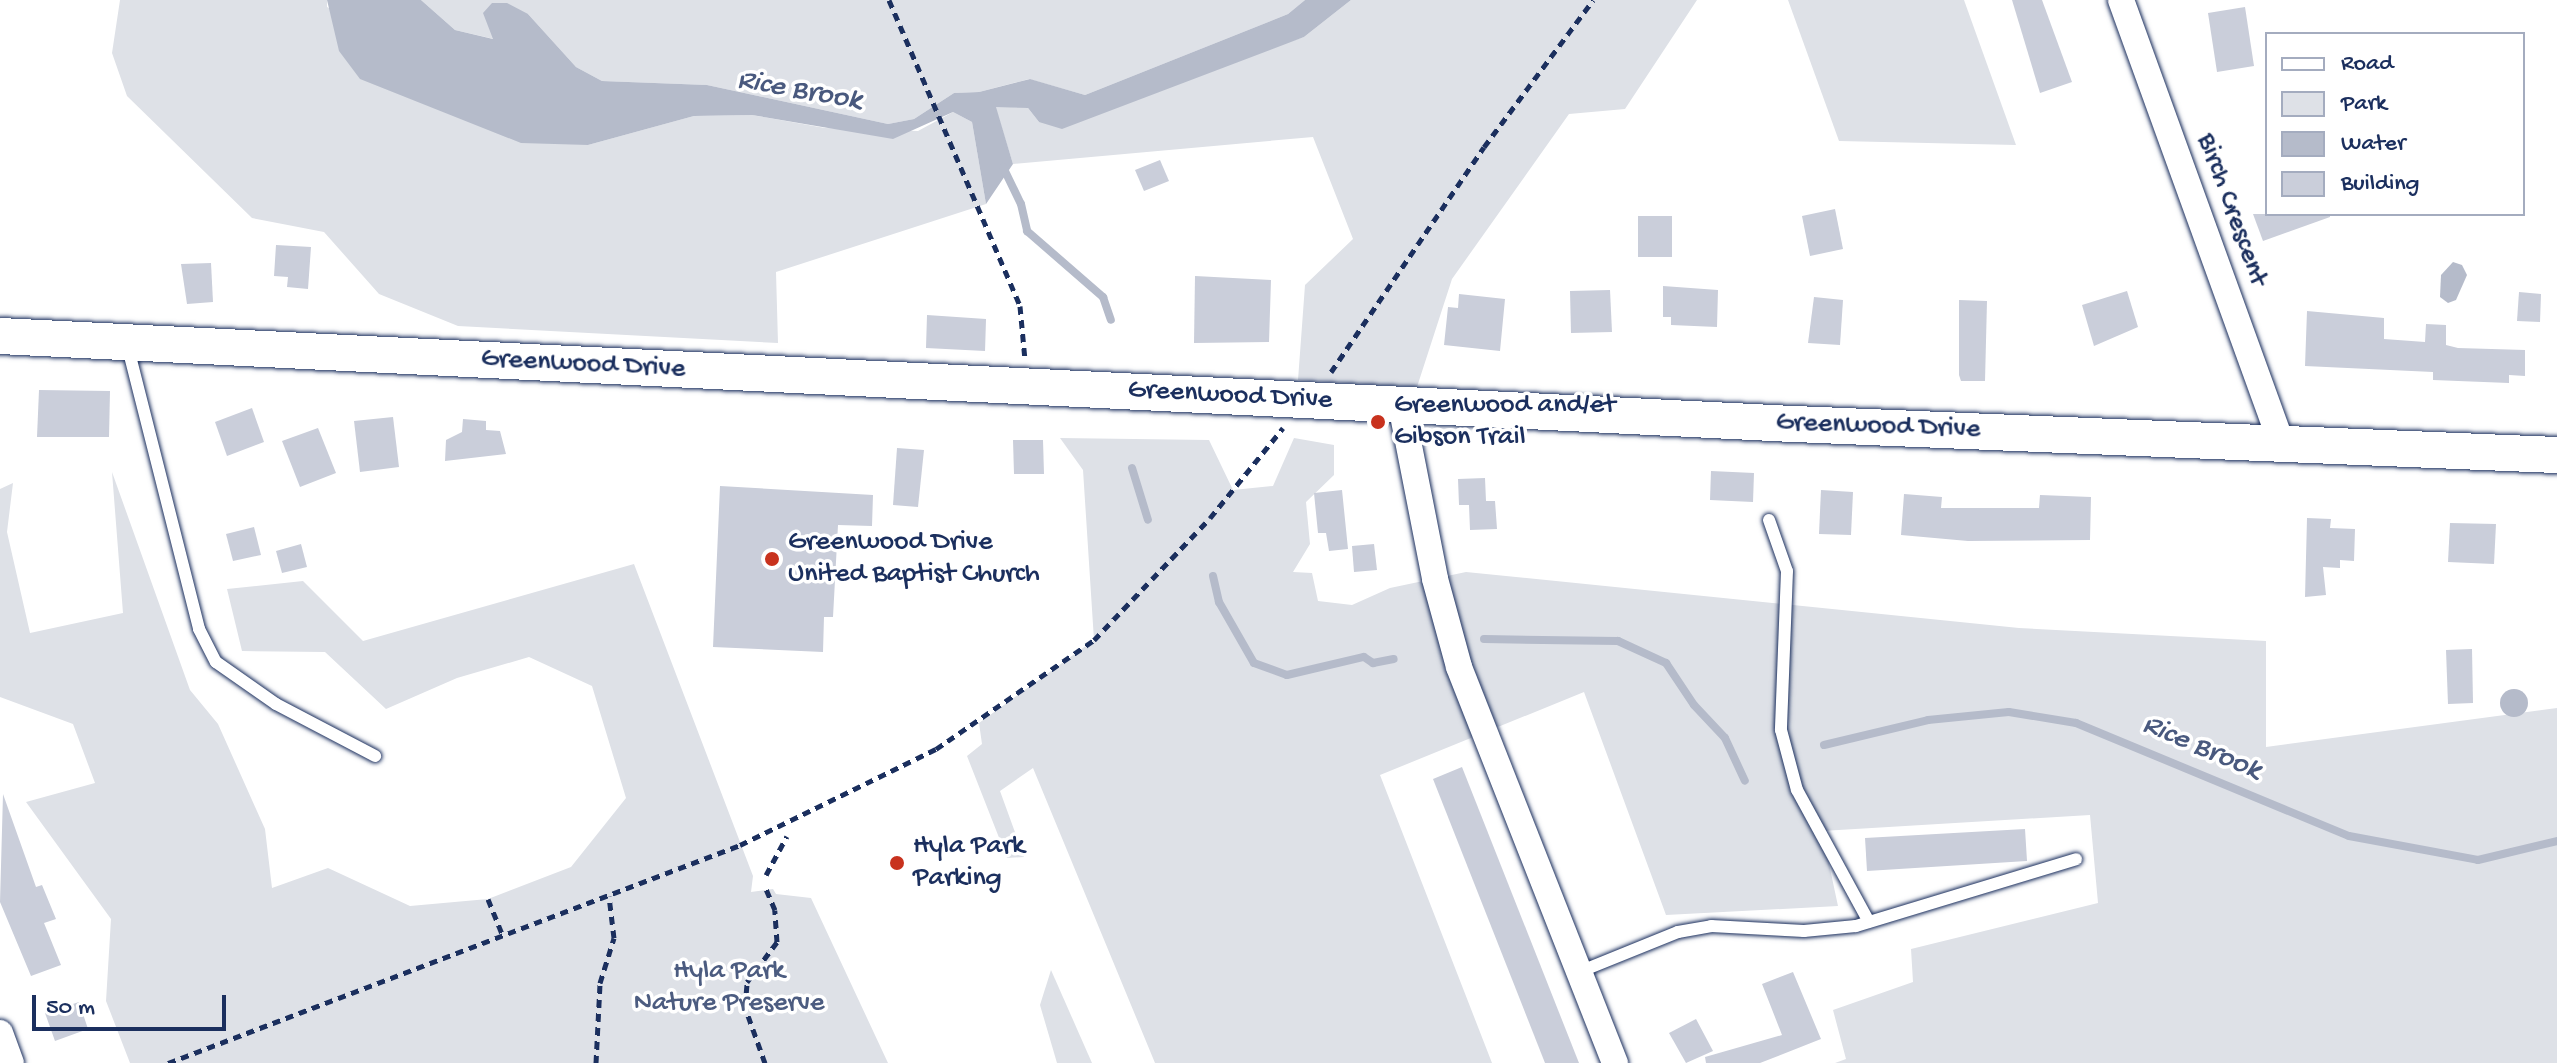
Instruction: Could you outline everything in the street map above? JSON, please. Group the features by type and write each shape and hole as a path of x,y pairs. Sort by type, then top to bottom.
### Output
{"main road":[{"name":"Greenwood Drive","path":"0,336 1401,405 2557,455"}],"street":[{"name":"Birch Crescent","path":"2121,0 2281,441"},
{"path":"1401,405 1435,579 1459,667 1615,1063"},
{"path":"0,1033 11,1063"}],"lane":[{"path":"127,341 199,629 216,662 276,704 375,756"},
{"path":"1769,520 1787,571 1781,730 1797,790 1869,922"},
{"path":"1579,972 1678,932 1711,926 1804,931 1869,922 2076,859"}],"path":[{"path":"889,0 1020,306 1026,387"},
{"path":"1325,381 1484,147 1593,0"},
{"path":"168,1063 740,845 936,749 1094,640 1158,574 1285,425"},
{"path":"766,875 787,836"},
{"path":"765,887 775,910 777,942 747,982 745,1007 765,1063"},
{"path":"596,1063 600,983 614,938 609,896"},
{"path":"488,899 503,936"}],"green space":[{"path":"120,0 327,0 327,7 588,145 694,116 752,115 825,128 918,131 953,112 972,122 986,204 776,272 778,343 458,326 379,294 324,232 252,218 127,96 112,53"},
{"path":"421,0 1305,0 1288,14 1085,95 1029,79 979,92 954,93 914,119 888,124 707,85 602,81 576,67 528,14 494,39 455,30"},
{"path":"1351,0 1697,0 1625,109 1569,114 1452,279 1417,387 1298,380 1305,285 1353,239 1313,137 1013,164 995,106 1028,108 1039,122 1304,37"},
{"path":"1788,0 1964,0 2016,145 1839,141"},
{"path":"1060,438 1209,440 1233,490 1273,486 1294,438 1334,445 1334,475 1306,502 1310,544 1293,572 1312,573 1318,601 1352,605 1390,588 1466,572 2019,628 2266,641 2266,747 2557,708 2557,1063 1835,1063 1846,1059 1833,1010 1913,982 1911,949 2098,903 2090,815 1822,831 1838,906 1666,915 1584,692 1380,775 1492,1063 1155,1063 1033,768 1000,791 1024,857 1007,858 967,756 982,744 979,723 1094,640 1083,470"},
{"name":"Hyla Park Nature Preserve","path":"112,472 190,690 218,724 265,829 272,888 328,868 410,906 488,899 571,867 626,798 592,686 529,657 457,678 386,709 325,652 242,651 227,589 303,581 363,641 634,564 753,876 751,892 773,889 776,894 811,898 888,1063 130,1063 106,1001 111,919 26,802 95,783 73,724 0,697 0,489 13,483 7,532 30,633 123,613"},
{"path":"1051,970 1092,1063 1057,1063 1040,1005"}],"water":[{"path":"327,0 421,0 455,30 493,39 483,13 492,3 507,3 528,14 576,67 602,81 707,85 888,124 914,119 954,93 979,92 1030,79 1085,95 1288,14 1305,0 1351,0 1304,37 1062,129 1039,122 1028,108 996,107 1013,164 986,204 972,122 953,112 893,139 752,115 694,116 588,145 521,143 360,79 339,51"},
{"path":"2453,262 2462,265 2467,275 2456,300 2448,303 2440,297 2441,275"},
{"path":"2514,689 2524,693 2528,703 2524,713 2514,717 2504,713 2500,703 2504,693"}],"building":[{"path":"2012,0 2042,0 2072,82 2040,93"},
{"path":"2245,7 2254,66 2217,72 2208,13"},
{"path":"1160,160 1169,181 1144,191 1135,170"},
{"path":"1835,209 1843,249 1810,256 1802,216"},
{"path":"2253,214 2330,216 2330,217 2263,241"},
{"path":"1638,216 1672,216 1672,257 1638,257"},
{"path":"276,245 311,247 308,289 287,287 288,277 274,276"},
{"path":"211,263 213,302 187,304 181,264"},
{"path":"1195,276 1271,280 1269,342 1194,343"},
{"path":"1663,286 1718,290 1717,327 1671,325 1671,317 1663,317"},
{"path":"1610,290 1612,332 1571,333 1570,291"},
{"path":"2127,291 2138,327 2094,346 2082,305"},
{"path":"2519,292 2541,294 2540,322 2517,321"},
{"path":"1459,294 1505,299 1500,351 1444,345 1448,307 1458,308"},
{"path":"1814,297 1843,300 1840,345 1808,343"},
{"path":"1959,300 1987,301 1985,381 1961,381 1959,375"},
{"path":"2307,311 2384,318 2384,339 2425,342 2426,324 2446,325 2446,345 2525,350 2525,376 2509,375 2509,383 2433,380 2433,372 2305,366"},
{"path":"927,315 986,319 985,351 926,348"},
{"path":"39,390 110,391 109,437 37,437"},
{"path":"252,408 264,442 227,456 215,422"},
{"path":"393,417 399,467 360,472 354,421"},
{"path":"463,419 486,421 486,430 500,431 506,454 445,461 446,440 462,432"},
{"path":"318,428 336,473 300,487 282,441"},
{"path":"1013,440 1043,440 1044,474 1014,474"},
{"path":"897,448 924,450 918,507 893,505"},
{"path":"1711,471 1754,473 1753,502 1710,500"},
{"path":"1485,478 1486,501 1495,501 1497,529 1470,530 1469,505 1459,505 1458,479"},
{"name":"Greenwood Drive United Baptist Church","path":"720,486 873,495 872,526 838,525 833,617 824,617 823,652 713,647"},
{"path":"1342,490 1348,549 1329,551 1326,533 1318,533 1314,493"},
{"path":"1821,490 1853,492 1851,535 1819,534"},
{"path":"1904,494 1942,497 1941,508 2039,508 2040,495 2091,497 2090,540 1968,541 1901,535"},
{"path":"2307,518 2331,519 2330,528 2355,529 2354,561 2340,560 2340,568 2323,567 2326,595 2305,597"},
{"path":"2450,523 2496,524 2494,564 2448,562"},
{"path":"254,527 261,555 233,561 226,534"},
{"path":"301,544 307,567 282,573 276,551"},
{"path":"1374,544 1377,570 1354,572 1352,546"},
{"path":"2472,649 2473,703 2448,704 2446,650"},
{"path":"1462,767 1579,1063 1545,1063 1433,779"},
{"path":"3,794 36,887 42,885 56,919 44,923 61,965 31,976 0,902"},
{"path":"2025,829 2027,861 1867,871 1865,838"},
{"path":"1793,972 1821,1039 1760,1063 1706,1063 1705,1057 1782,1035 1762,984"},
{"path":"79,1002 88,1029 55,1041 45,1013"},
{"path":"1696,1019 1713,1051 1686,1063 1669,1033"}],"waterway":[{"name":"Rice Brook","path":"1003,167 1021,204 1027,231 1103,297 1111,320"},
{"name":"Rice Brook","path":"1132,468 1148,520"},
{"name":"Rice Brook","path":"1213,576 1219,602 1254,663 1287,675 1364,657 1373,663 1394,659"},
{"name":"Rice Brook","path":"1484,639 1618,641 1666,663 1694,705 1725,738 1745,781"},
{"name":"Rice Brook","path":"1824,745 1928,720 2009,712 2076,723 2349,836 2478,860 2557,841"}],"place":[{"name":"Greenwood and/et Gibson Trail","path":"1378,422"},
{"name":"Greenwood Drive United Baptist Church","path":"772,559"},
{"name":"Hyla Park Parking","path":"897,863"}]}
